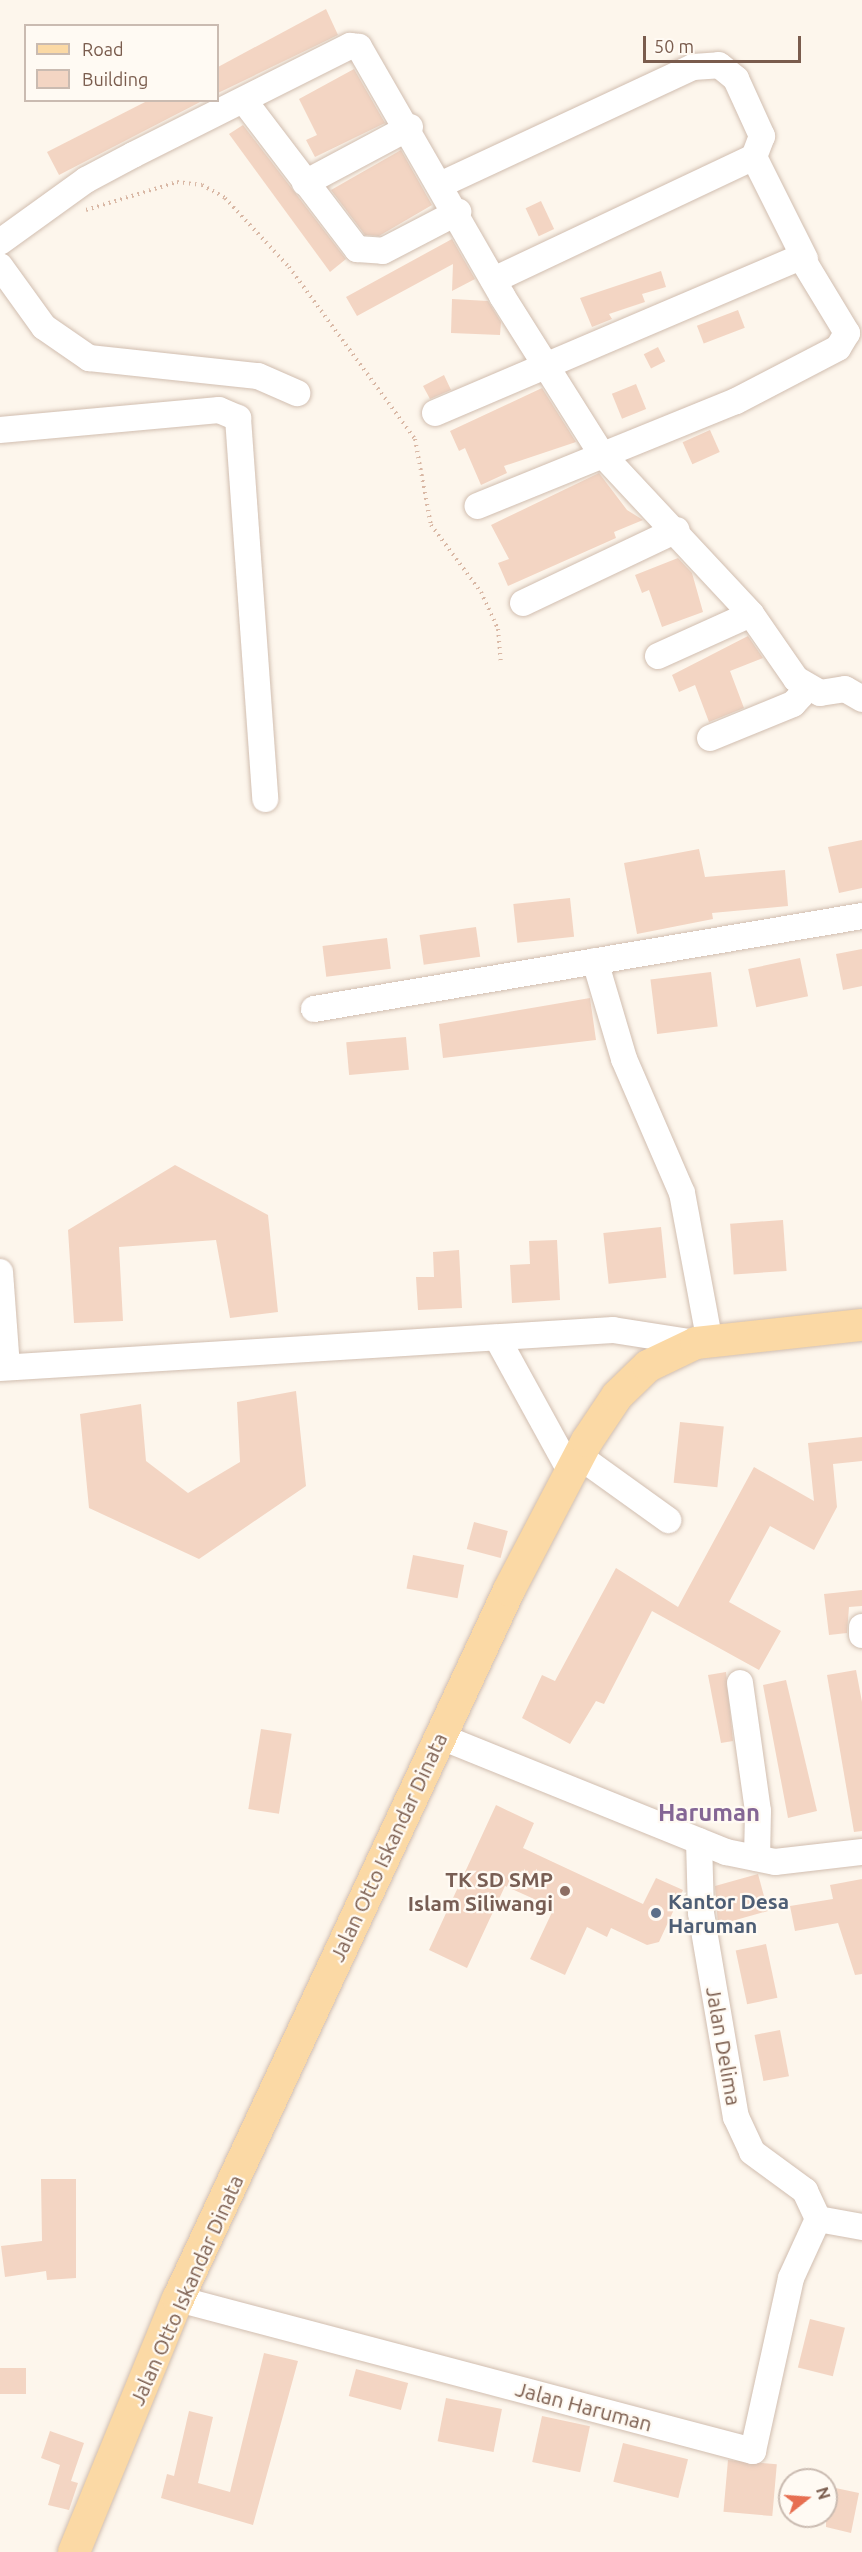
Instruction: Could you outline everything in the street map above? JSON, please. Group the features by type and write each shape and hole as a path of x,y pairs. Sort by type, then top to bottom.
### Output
{"main road":[{"name":"Jalan Otto Iskandar Dinata","path":"74,2552 178,2299 439,1736 574,1463 617,1396 648,1366 702,1340 862,1325"}],"street":[{"path":"0,242 86,180 245,102 350,46 359,47 410,127 494,280 601,453 677,530 751,614 807,689 820,693 845,689 862,699"},
{"path":"441,184 702,64 719,65 736,78 762,136 754,157 494,280"},
{"path":"245,102 351,243 364,252 383,251 458,212"},
{"path":"306,183 410,127"},
{"path":"478,506 601,453 736,401 838,348 847,333 805,259 754,157"},
{"path":"435,413 805,259"},
{"path":"0,267 44,327 89,358 258,376 297,393"},
{"path":"0,430 219,410 238,418 265,799"},
{"path":"523,603 677,530"},
{"path":"658,656 751,614"},
{"path":"710,738 793,704 807,689"},
{"path":"314,1009 862,916"},
{"path":"0,1272 3,1367 612,1330 702,1340 682,1193 624,1059 595,961"},
{"path":"497,1338 574,1463 668,1520"},
{"path":"862,1627 862,1635"},
{"path":"741,1683 758,1811 757,1858"},
{"path":"439,1736 699,1841 757,1858 775,1862 862,1852"},
{"name":"Jalan Delima","path":"699,1841 701,1913 736,2117 752,2152 805,2191 818,2219"},
{"path":"818,2219 862,2227"},
{"name":"Jalan Haruman","path":"178,2299 753,2451 790,2278 818,2219"}],"path":[{"path":"75,215 133,191 177,182 202,185 225,198 289,267 415,439 431,525 481,592 498,629 501,663"}],"building":[{"path":"326,9 338,35 219,93 219,66"},
{"path":"354,69 385,123 315,157 306,140 317,135 299,99"},
{"path":"145,102 200,102 59,175 47,152"},
{"path":"243,125 346,259 330,272 229,134"},
{"path":"401,150 432,205 379,236 365,235 331,190"},
{"path":"541,201 554,229 539,236 526,208"},
{"path":"452,239 475,279 452,291 453,264 357,316 346,297"},
{"path":"661,271 666,287 642,294 645,302 609,314 612,319 592,327 580,298"},
{"path":"452,299 488,301 501,322 500,335 451,333"},
{"path":"738,310 745,328 704,344 697,326"},
{"path":"658,347 665,361 651,369 644,354"},
{"path":"444,375 451,390 430,399 423,386"},
{"path":"636,384 646,409 622,419 612,394"},
{"path":"542,388 576,442 504,466 507,473 481,485 465,448 459,451 450,431"},
{"path":"710,430 720,452 692,464 683,442"},
{"path":"599,473 627,510 643,520 614,532 616,538 508,586 498,563 509,559 491,525"},
{"path":"678,558 692,573 703,612 662,627 649,590 642,593 635,575"},
{"path":"748,636 763,658 730,671 744,708 709,722 695,685 679,692 672,675"},
{"path":"862,840 862,888 839,893 828,847"},
{"path":"699,849 705,877 785,870 788,906 712,913 713,919 637,934 624,863"},
{"path":"570,898 574,937 517,943 513,904"},
{"path":"476,927 480,957 424,965 420,935"},
{"path":"387,938 391,969 326,977 322,946"},
{"path":"862,949 862,986 843,990 836,954"},
{"path":"800,958 808,996 756,1007 748,969"},
{"path":"711,972 718,1027 657,1034 650,979"},
{"path":"590,998 596,1040 443,1058 439,1024"},
{"path":"406,1037 409,1070 349,1075 346,1042"},
{"path":"175,1165 268,1215 278,1312 230,1318 216,1240 119,1247 123,1321 74,1323 68,1230"},
{"path":"783,1220 787,1271 734,1275 730,1224"},
{"path":"661,1227 666,1278 609,1284 603,1233"},
{"path":"557,1240 560,1300 512,1303 510,1265 530,1264 529,1241"},
{"path":"459,1250 462,1308 418,1310 416,1277 434,1277 433,1252"},
{"path":"296,1391 306,1486 199,1559 89,1508 80,1414 141,1404 146,1461 188,1493 240,1462 237,1402"},
{"path":"680,1422 724,1427 717,1487 674,1483"},
{"path":"862,1437 862,1461 833,1464 837,1507 814,1550 770,1526 729,1602 781,1631 759,1670 652,1611 604,1704 596,1701 570,1744 522,1718 542,1675 555,1681 616,1568 678,1607 754,1467 814,1501 808,1443"},
{"path":"474,1522 508,1531 501,1558 467,1549"},
{"path":"413,1555 464,1565 458,1598 407,1588"},
{"path":"862,1590 862,1606 849,1607 847,1633 829,1635 824,1594"},
{"path":"856,1670 862,1702 862,1831 854,1832 827,1675"},
{"path":"726,1672 733,1741 721,1743 708,1675"},
{"path":"786,1680 817,1811 788,1818 763,1685"},
{"path":"261,1729 292,1734 279,1814 248,1809"},
{"name":"TK SD SMP Islam Siliwangi","path":"496,1805 534,1823 523,1848 643,1904 656,1878 683,1890 659,1942 647,1945 611,1928 607,1937 587,1927 565,1975 530,1959 554,1908 505,1886 467,1968 429,1950"},
{"path":"758,1874 768,1911 718,1925 715,1886"},
{"path":"862,1879 862,1974 855,1975 838,1923 795,1931 790,1906 833,1899 830,1885"},
{"path":"766,1944 777,1998 747,2004 736,1950"},
{"path":"780,2030 789,2076 763,2081 754,2035"},
{"path":"41,2179 76,2179 76,2278 47,2280 46,2271 5,2277 1,2246 42,2241"},
{"path":"810,2319 845,2328 833,2376 798,2368"},
{"path":"264,2353 298,2361 253,2525 161,2498 167,2474 174,2476 189,2411 213,2417 198,2483 230,2492"},
{"path":"0,2368 26,2368 26,2394 0,2394"},
{"path":"356,2369 408,2383 401,2410 349,2396"},
{"path":"446,2398 502,2409 494,2452 438,2441"},
{"path":"542,2416 590,2426 580,2472 532,2462"},
{"path":"50,2431 84,2443 71,2481 78,2483 69,2510 48,2505 60,2465 41,2458"},
{"path":"623,2443 688,2459 678,2498 613,2482"},
{"path":"728,2460 777,2464 772,2516 723,2512"},
{"path":"838,2489 859,2493 851,2533 830,2528 838,2528"}],"place":[{"name":"TK SD SMP Islam Siliwangi","path":"565,1891"},
{"name":"Kantor Desa Haruman","path":"656,1913"}],"district":[{"name":"Haruman","path":"709,1813"}]}
